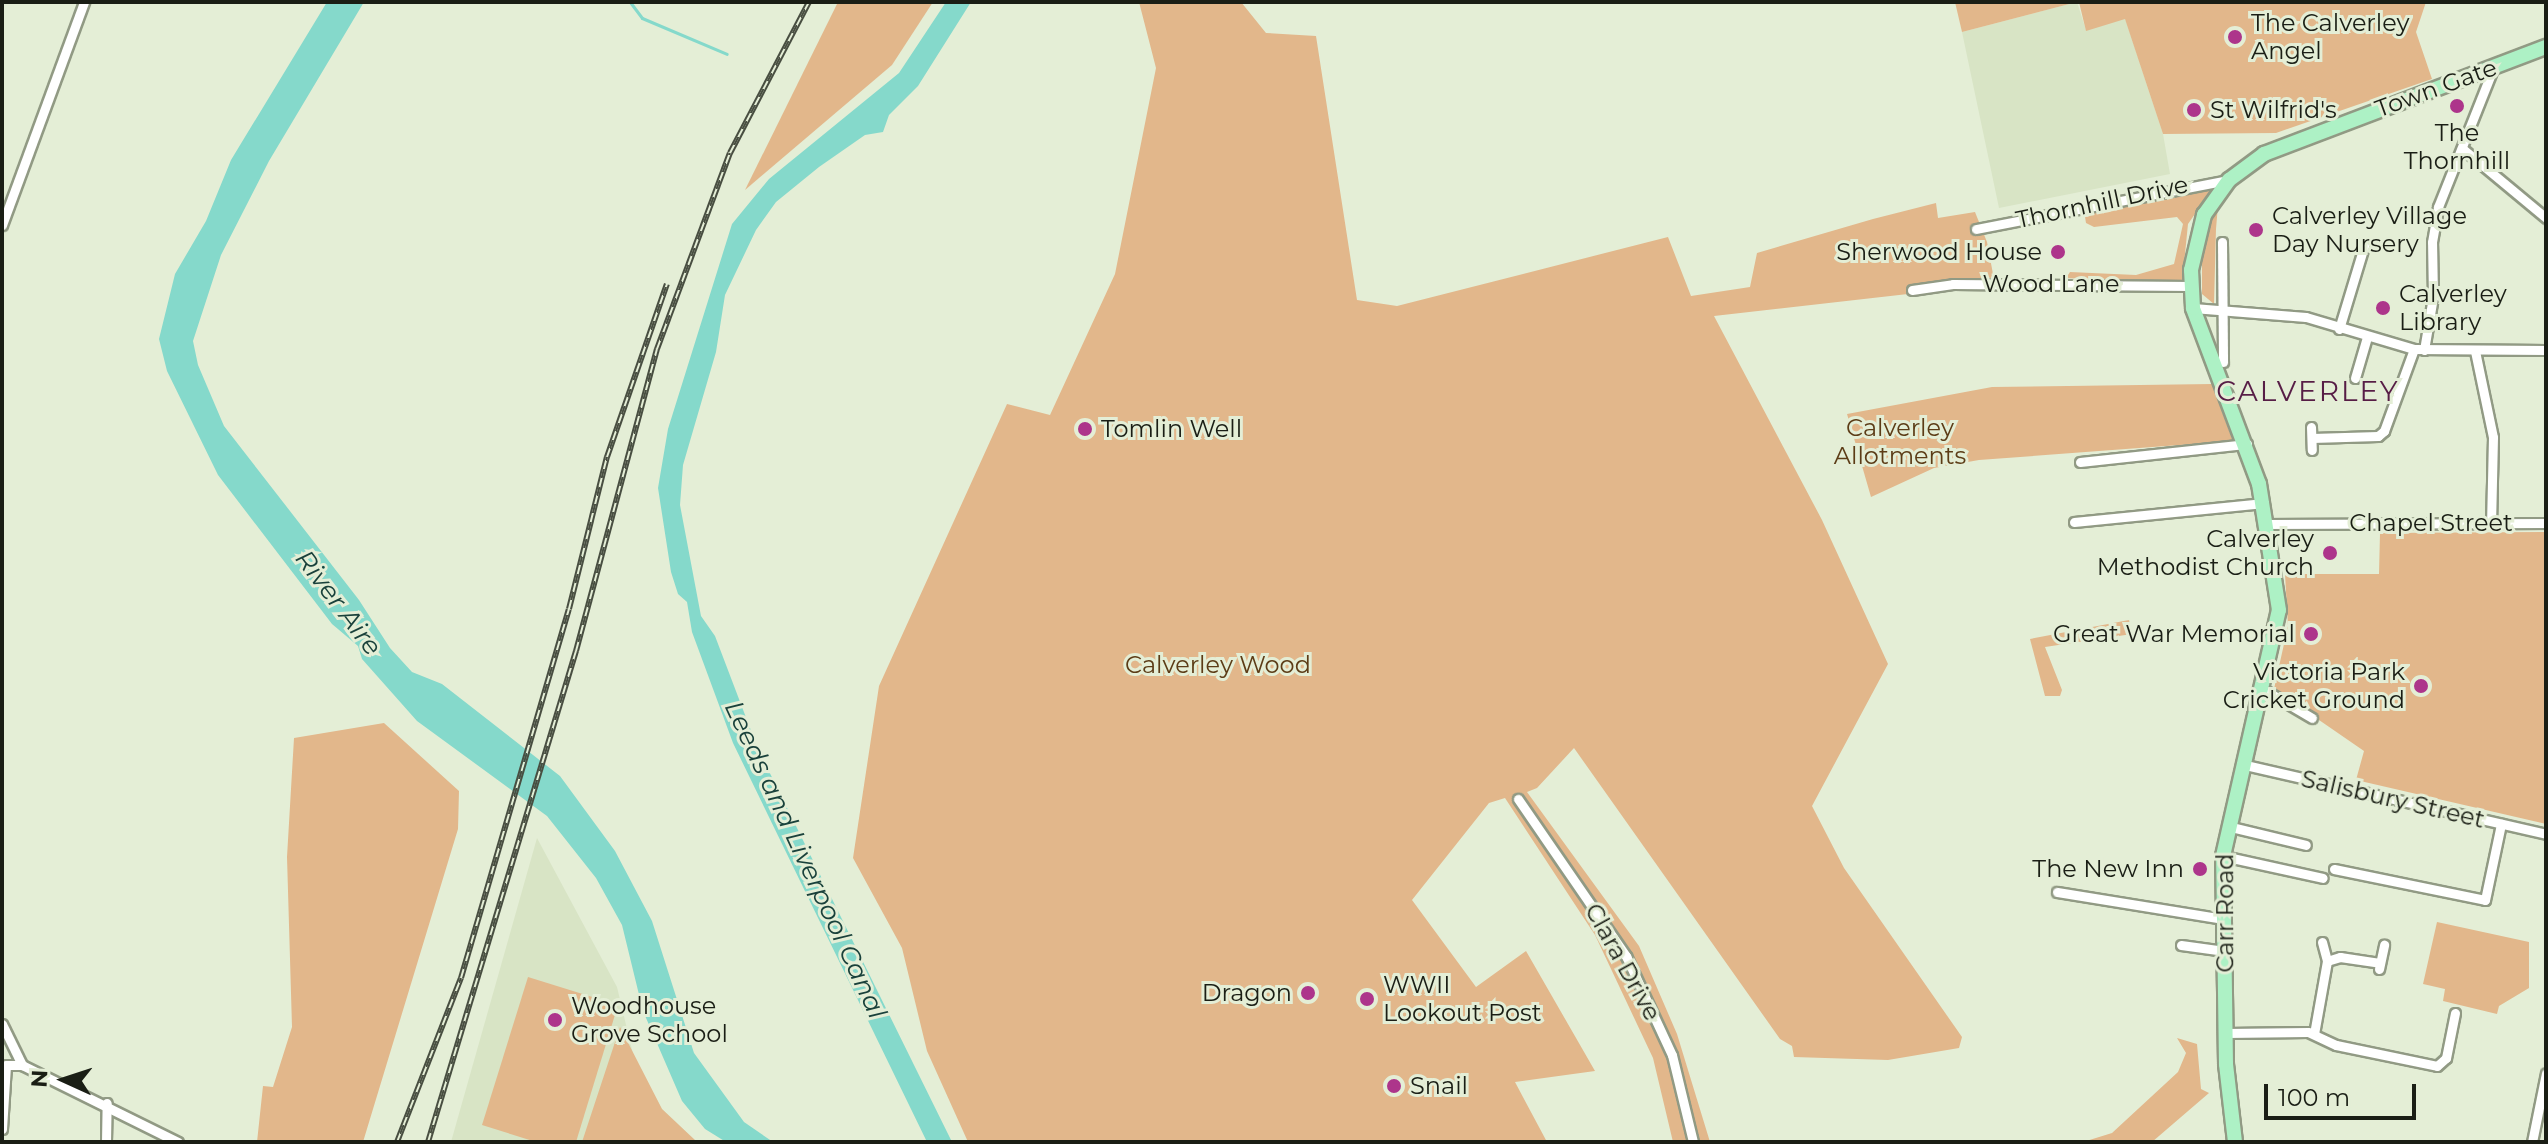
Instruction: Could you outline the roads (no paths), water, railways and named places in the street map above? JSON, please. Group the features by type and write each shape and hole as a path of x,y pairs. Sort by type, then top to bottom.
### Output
{"main road":[{"name":"Town Gate","path":"2194,252 2204,215 2229,180 2264,154 2301,136 2546,47"},
{"name":"Carr Road","path":"2194,252 2193,308 2200,336 2247,444 2264,503 2279,610 2241,763 2223,856 2226,1033 2235,1142"}],"street":[{"path":"2,225 84,2"},
{"path":"2312,438 2378,436 2384,431 2419,349 2435,280 2433,225 2494,66"},
{"path":"2463,149 2546,218"},
{"name":"Thornhill Drive","path":"1976,229 2209,180 2229,180"},
{"path":"2222,242 2220,309 2223,362"},
{"path":"2339,329 2364,246"},
{"name":"Wood Lane","path":"1912,290 1953,284 2191,286"},
{"path":"2193,308 2306,317 2367,337 2419,349 2546,350"},
{"path":"2355,378 2367,337"},
{"path":"2475,351 2493,437 2491,523"},
{"path":"2311,427 2312,450"},
{"path":"2080,462 2247,444"},
{"path":"2074,522 2264,503"},
{"name":"Chapel Street","path":"2268,524 2546,523"},
{"path":"2261,688 2312,718"},
{"name":"Salisbury Street","path":"2241,763 2546,834"},
{"name":"Clara Drive","path":"1518,799 1626,956 1672,1055 1693,1142"},
{"path":"2334,869 2485,900 2501,824"},
{"path":"2227,826 2306,845"},
{"path":"2223,856 2323,878"},
{"path":"2057,892 2224,919"},
{"path":"2314,1034 2327,961 2322,942"},
{"path":"2181,945 2225,951"},
{"path":"2327,961 2340,957 2379,966 2384,945"},
{"path":"2226,1033 2314,1034 2336,1045 2437,1066 2446,1058 2455,1013"},
{"path":"2,1024 22,1065"},
{"path":"2,1129 6,1065 22,1065 107,1103 178,1142"},
{"path":"2532,1142 2546,1073"},
{"path":"106,1142 107,1103"}],"water":[{"name":"River Aire","path":"327,2 364,2 269,161 221,255 193,341 198,365 224,426 359,600 390,648 412,672 442,684 560,776 615,851 652,921 694,1053 744,1122 773,1142 726,1142 705,1129 682,1101 643,1011 622,925 596,878 547,816 417,721 362,659 358,646 332,624 218,475 167,371 159,339 175,274 206,221 231,160"},
{"name":"Leeds and Liverpool Canal","path":"946,2 971,2 918,86 889,115 883,132 865,135 819,167 776,202 756,230 725,295 716,352 683,465 680,505 701,616 715,636 758,749 952,1142 927,1142 733,743 692,632 687,602 678,594 671,572 658,488 668,429 732,224 769,179 899,73"}],"waterway":[{"path":"630,2 642,18 727,54"}],"railway":[{"path":"428,1142 576,651 657,349 730,153 809,2"},
{"path":"397,1142 461,978 569,609 607,457 667,284"}],"place":[{"name":"The Calverley Angel","path":"2235,37"},
{"name":"The Thornhill","path":"2457,106"},
{"name":"St Wilfrid's","path":"2194,110"},
{"name":"Calverley Village Day Nursery","path":"2256,230"},
{"name":"Sherwood House","path":"2058,252"},
{"name":"Calverley Library","path":"2383,308"},
{"name":"Tomlin Well","path":"1085,429"},
{"name":"Calverley Methodist Church","path":"2330,553"},
{"name":"Great War Memorial","path":"2311,634"},
{"name":"Victoria Park Cricket Ground","path":"2421,686"},
{"name":"The New Inn","path":"2200,869"},
{"name":"Dragon","path":"1308,993"},
{"name":"WWII Lookout Post","path":"1367,999"},
{"name":"Woodhouse Grove School","path":"555,1020"},
{"name":"Snail","path":"1394,1086"}],"district":[{"name":"CALVERLEY","path":"2308,391"}],"park label":[{"name":"Calverley Allotments","path":"1900,442"},
{"name":"Calverley Wood","path":"1218,665"}]}
